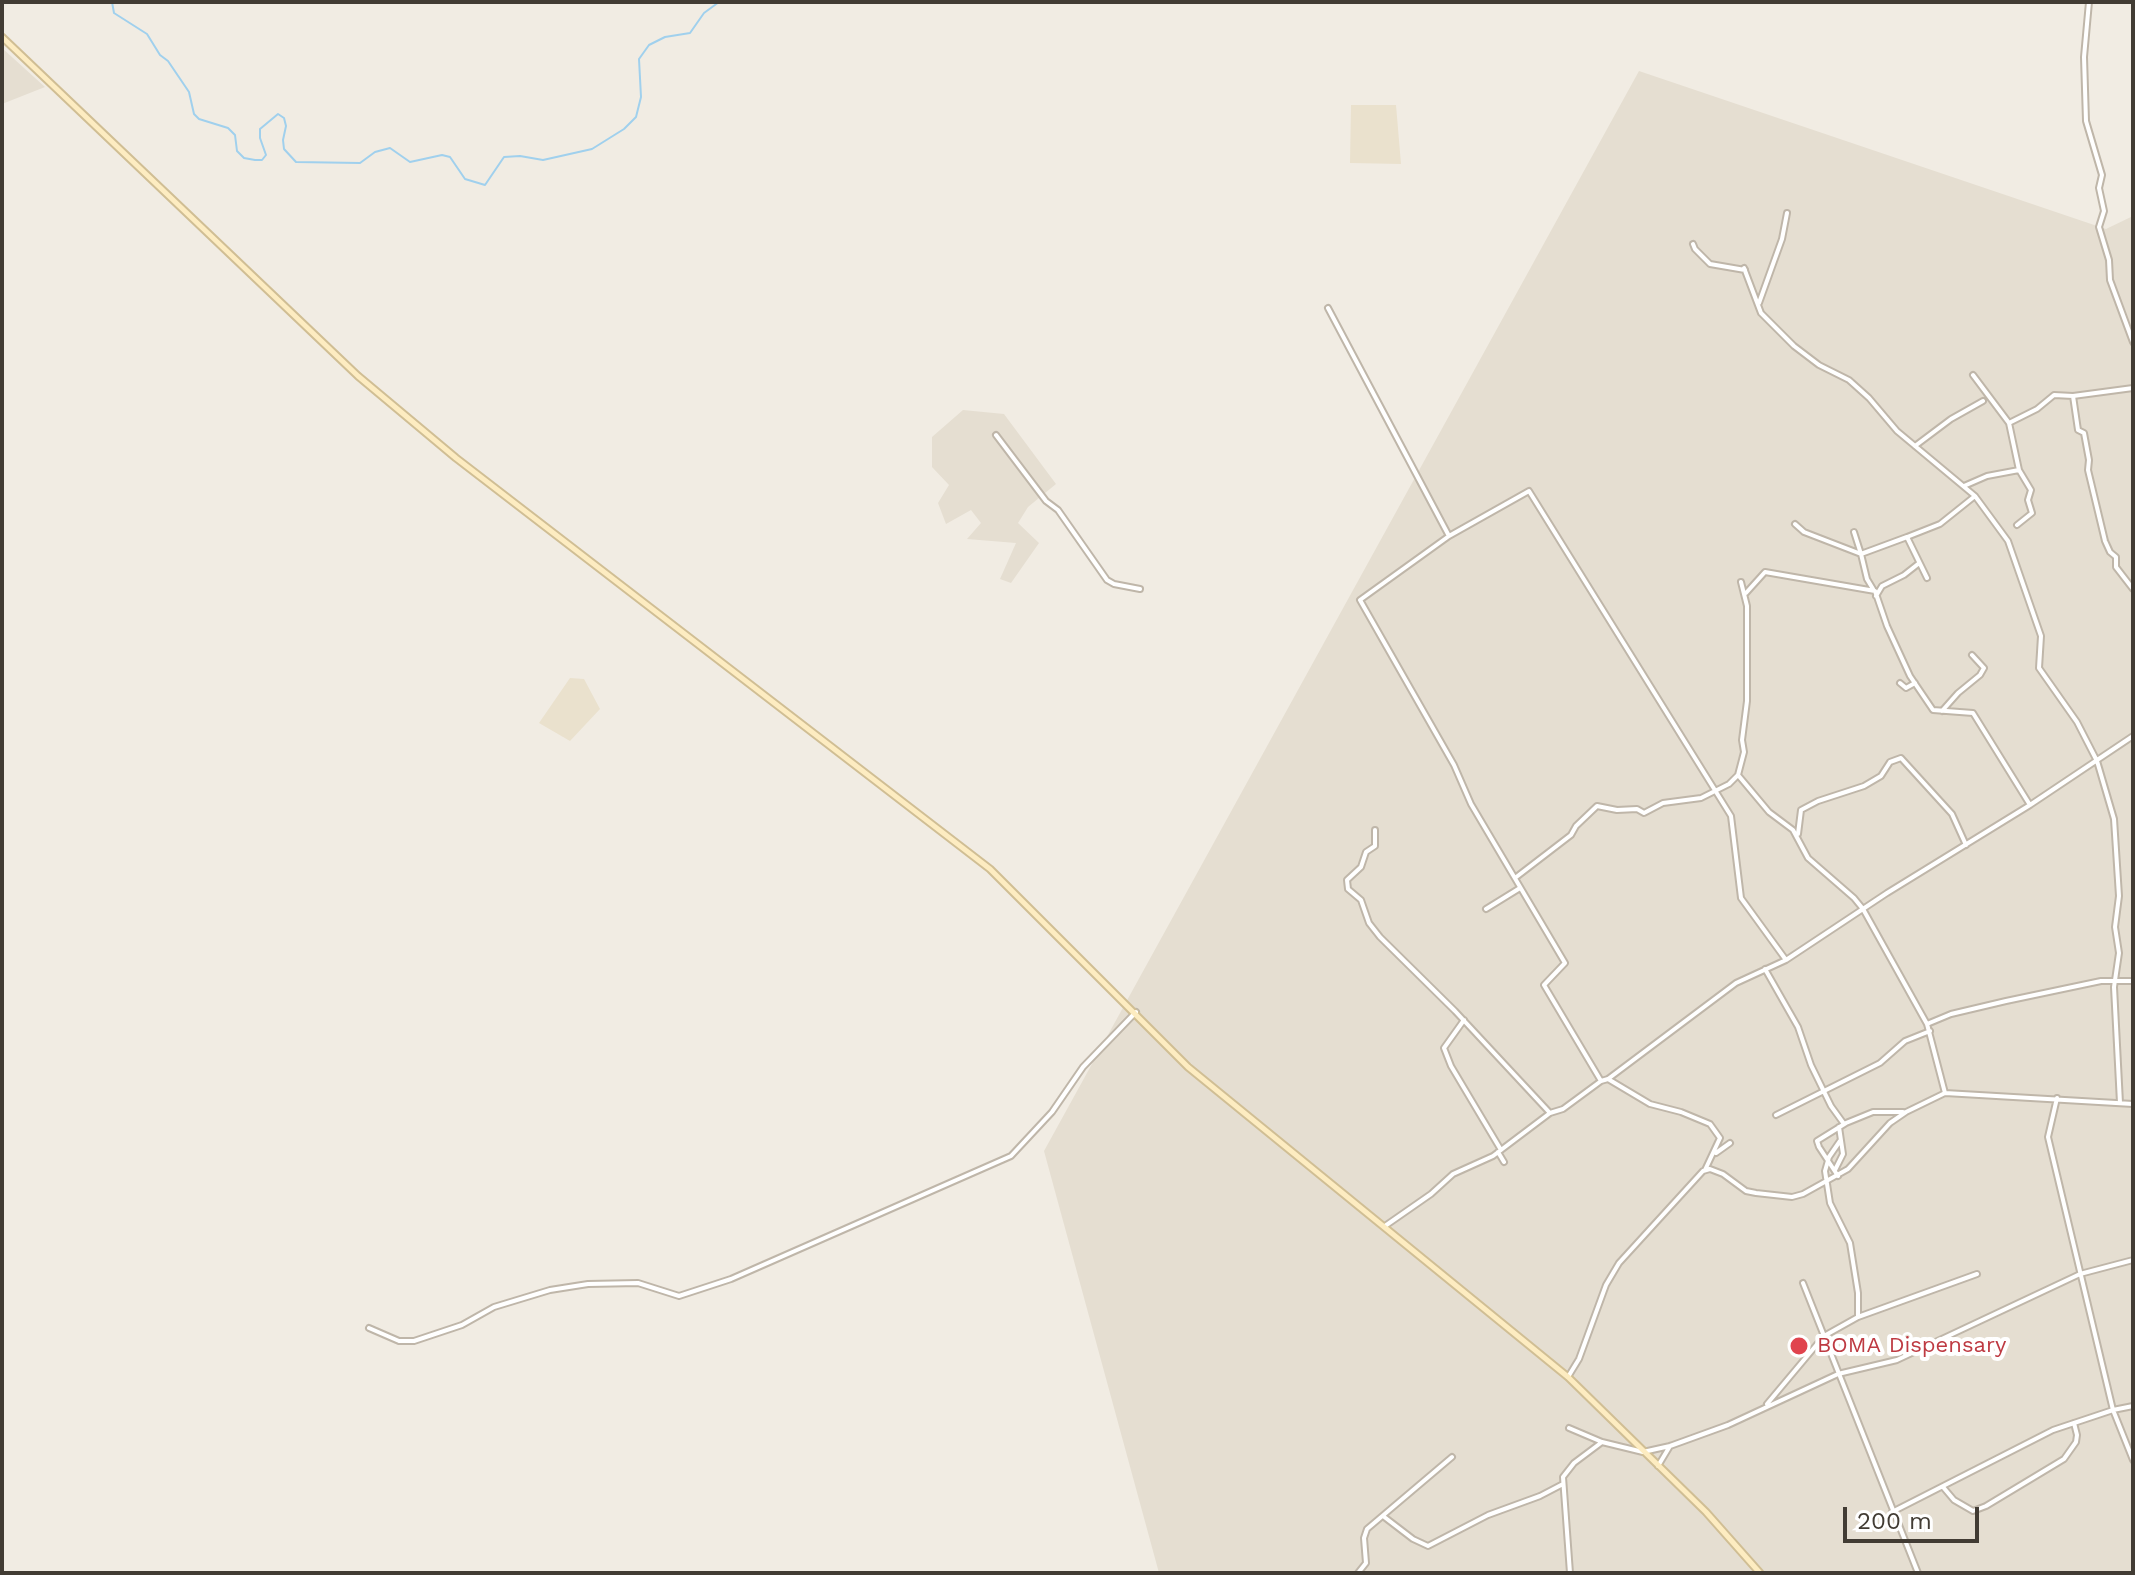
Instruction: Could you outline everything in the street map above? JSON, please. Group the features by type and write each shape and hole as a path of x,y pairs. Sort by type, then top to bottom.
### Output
{"main road":[{"path":"2,37 358,376 456,458 990,869 1188,1067 1568,1377 1706,1512 1760,1573"}],"street":[{"path":"2089,2 2084,57 2086,121 2102,175 2099,188 2104,211 2099,227 2109,260 2110,280 2133,342"},
{"path":"1758,305 1782,239 1787,213"},
{"path":"1693,244 1710,264 1744,269 1761,313 1794,346 1819,365 1849,380 1869,398 1897,431 1975,496 2008,541 2041,636 2039,668 2077,722 2097,761 2114,819 2119,896 2115,927 2119,953 2115,981 2120,1103"},
{"path":"1328,308 1449,536"},
{"path":"1973,375 2009,423 2019,470 2031,490 2028,500 2032,513 2017,525"},
{"path":"2009,423 2037,409 2054,395 2073,396 2133,388"},
{"path":"2073,396 2078,430 2084,433 2088,470 2105,541 2116,557 2116,567 2133,589"},
{"path":"1915,446 1955,416 1983,401"},
{"path":"996,435 1046,501 1058,510 1107,580 1140,589"},
{"path":"1964,486 1987,476 2019,470"},
{"path":"1601,1081 1544,985 1565,963 1360,600 1449,536 1529,491 1731,816 1741,898 1786,960"},
{"path":"1795,524 1804,532 1861,554 1940,524 1975,496"},
{"path":"1854,532 1867,579 1915,683 1933,710 1973,713 2030,805"},
{"path":"1907,537 1927,578"},
{"path":"1875,594 1882,586 1919,564"},
{"path":"1746,593 1765,572 1875,594"},
{"path":"1515,878 1571,835 1597,806 1617,810 1637,809 1644,813 1663,803 1701,798 1738,775 1744,752 1742,740 1747,701 1746,593 1741,582"},
{"path":"1942,711 1984,668 1975,662 1972,655"},
{"path":"1900,683 1906,688 1915,683"},
{"path":"1385,1226 1431,1194 1453,1174 1499,1151 1550,1113 1563,1109 1608,1079 1736,983 1786,960 2133,736"},
{"path":"1798,837 1801,810 1864,786 1881,776 1890,762 1901,758 1952,814 1966,845"},
{"path":"1738,775 1769,812 1793,830 1808,858 1863,909 1927,1024 1945,1093"},
{"path":"1375,830 1375,846 1366,852 1361,867 1347,880 1348,889 1361,900 1369,923 1550,1113"},
{"path":"1486,909 1520,888"},
{"path":"1765,969 1798,1027 1824,1092 1842,1126 1840,1141 1843,1154 1836,1174"},
{"path":"1927,1024 1951,1014 2101,981 2133,981"},
{"path":"369,1328 399,1341 414,1341 462,1325 494,1307 550,1290 588,1284 638,1283 679,1296 731,1279 1011,1156 1052,1112 1083,1067 1136,1012"},
{"path":"1464,1020 1444,1048 1504,1162"},
{"path":"1776,1115 1880,1063 1905,1041 1930,1031"},
{"path":"1568,1377 1579,1359 1606,1285 1619,1263 1705,1170 1720,1138 1710,1124 1650,1104 1608,1079"},
{"path":"1705,1170 1723,1174 1746,1191 1777,1196 1803,1194 1828,1182 1865,1151 1890,1123 1945,1093 2133,1104"},
{"path":"2057,1098 2048,1137 2113,1410 2133,1460"},
{"path":"1836,1174 1817,1141 1873,1112 1906,1112"},
{"path":"1840,1141 1825,1171 1830,1203 1850,1243 1858,1293 1858,1317"},
{"path":"1714,1154 1730,1143"},
{"path":"1569,1428 1602,1442 1643,1452 1670,1446 1728,1425 1765,1405 1838,1374 1897,1360 2080,1274 2133,1260"},
{"path":"1765,1405 1824,1336 1858,1317 1977,1274"},
{"path":"1803,1283 1918,1573"},
{"path":"1892,1512 2053,1430 2133,1406"},
{"path":"1943,1487 1954,1500 1973,1511 1986,1506 2064,1459 2076,1442 2074,1423"},
{"path":"1570,1573 1563,1484 1567,1470 1602,1442"},
{"path":"1658,1466 1670,1446"},
{"path":"1358,1573 1366,1563 1364,1538 1367,1529 1452,1457"},
{"path":"1383,1516 1413,1539 1428,1546 1488,1515 1563,1484"}],"shaded area":[{"path":"2,48 45,87 2,104"},
{"path":"1639,71 2106,229 2133,216 2133,1573 1159,1573 1044,1151"},
{"path":"1351,105 1396,105 1401,164 1350,163"},
{"path":"963,410 1004,414 1056,484 1028,507 1018,523 1039,543 1011,583 1000,579 1016,543 967,539 981,523 971,510 946,524 938,503 949,485 932,467 932,437"},
{"path":"570,678 584,679 600,709 570,741 539,723"}],"waterway":[{"path":"112,2 114,13 147,34 160,55 168,61 189,92 194,114 199,119 228,128 235,135 237,151 244,158 262,160 266,155 260,129 278,114 284,118 286,126 284,149 296,162 360,163 375,152 390,148 410,162 442,155 450,157 465,179 485,185 504,157 543,160 592,149 624,129 636,117 641,97 639,59 649,45 665,37 690,33 704,13 719,2"}],"place":[{"name":"BOMA Dispensary","path":"1799,1346"}]}
